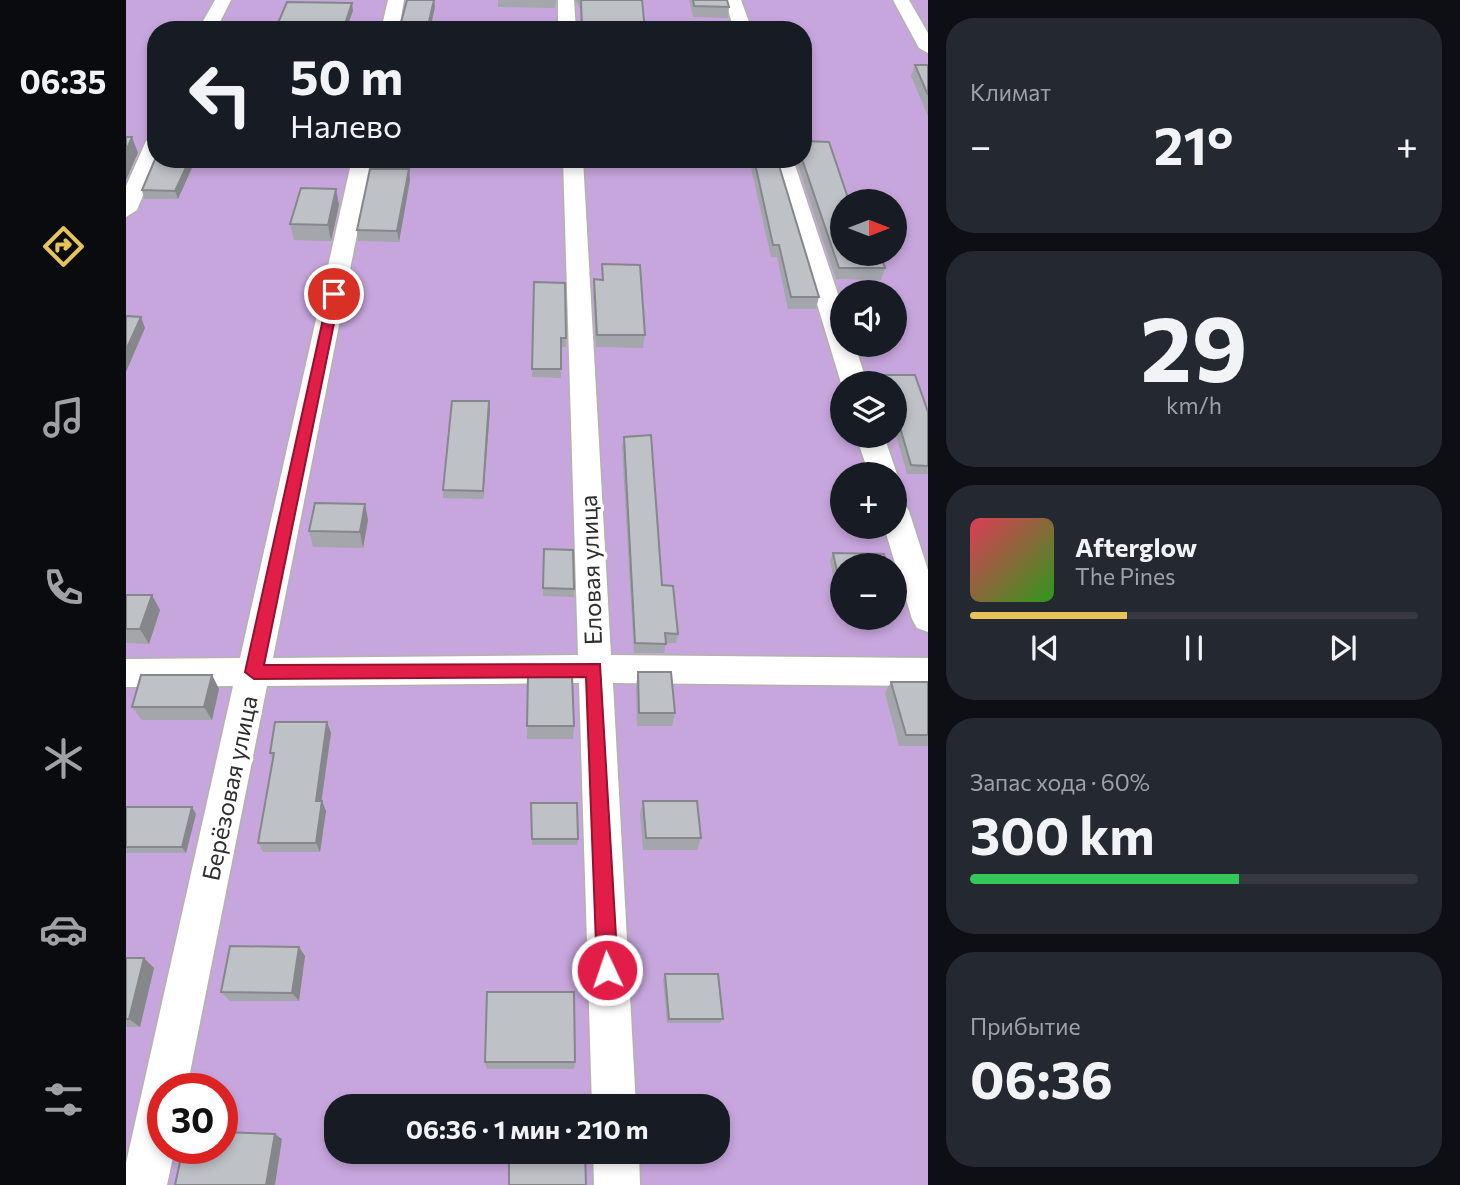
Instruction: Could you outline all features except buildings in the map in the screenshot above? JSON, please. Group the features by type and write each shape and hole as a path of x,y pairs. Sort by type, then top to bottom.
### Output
{"street":[{"path":"212,21 223,0"},
{"path":"392,21 396,0"},
{"path":"566,0 567,21"},
{"path":"733,0 740,21"},
{"path":"901,0 928,48"},
{"path":"126,211 147,162"},
{"name":"Берёзовая улица","path":"168,1073 360,168"},
{"name":"Еловая улица","path":"573,168 613,1094"},
{"path":"786,168 830,307"},
{"path":"903,539 928,619"},
{"path":"126,673 594,669 928,672"},
{"path":"145,1185 149,1164"},
{"path":"616,1164 617,1185"}],"shaded area":[{"path":"126,0 928,0 928,1185 126,1185"}],"route":[{"path":"334,294 254,672 594,669 607,970"}]}
